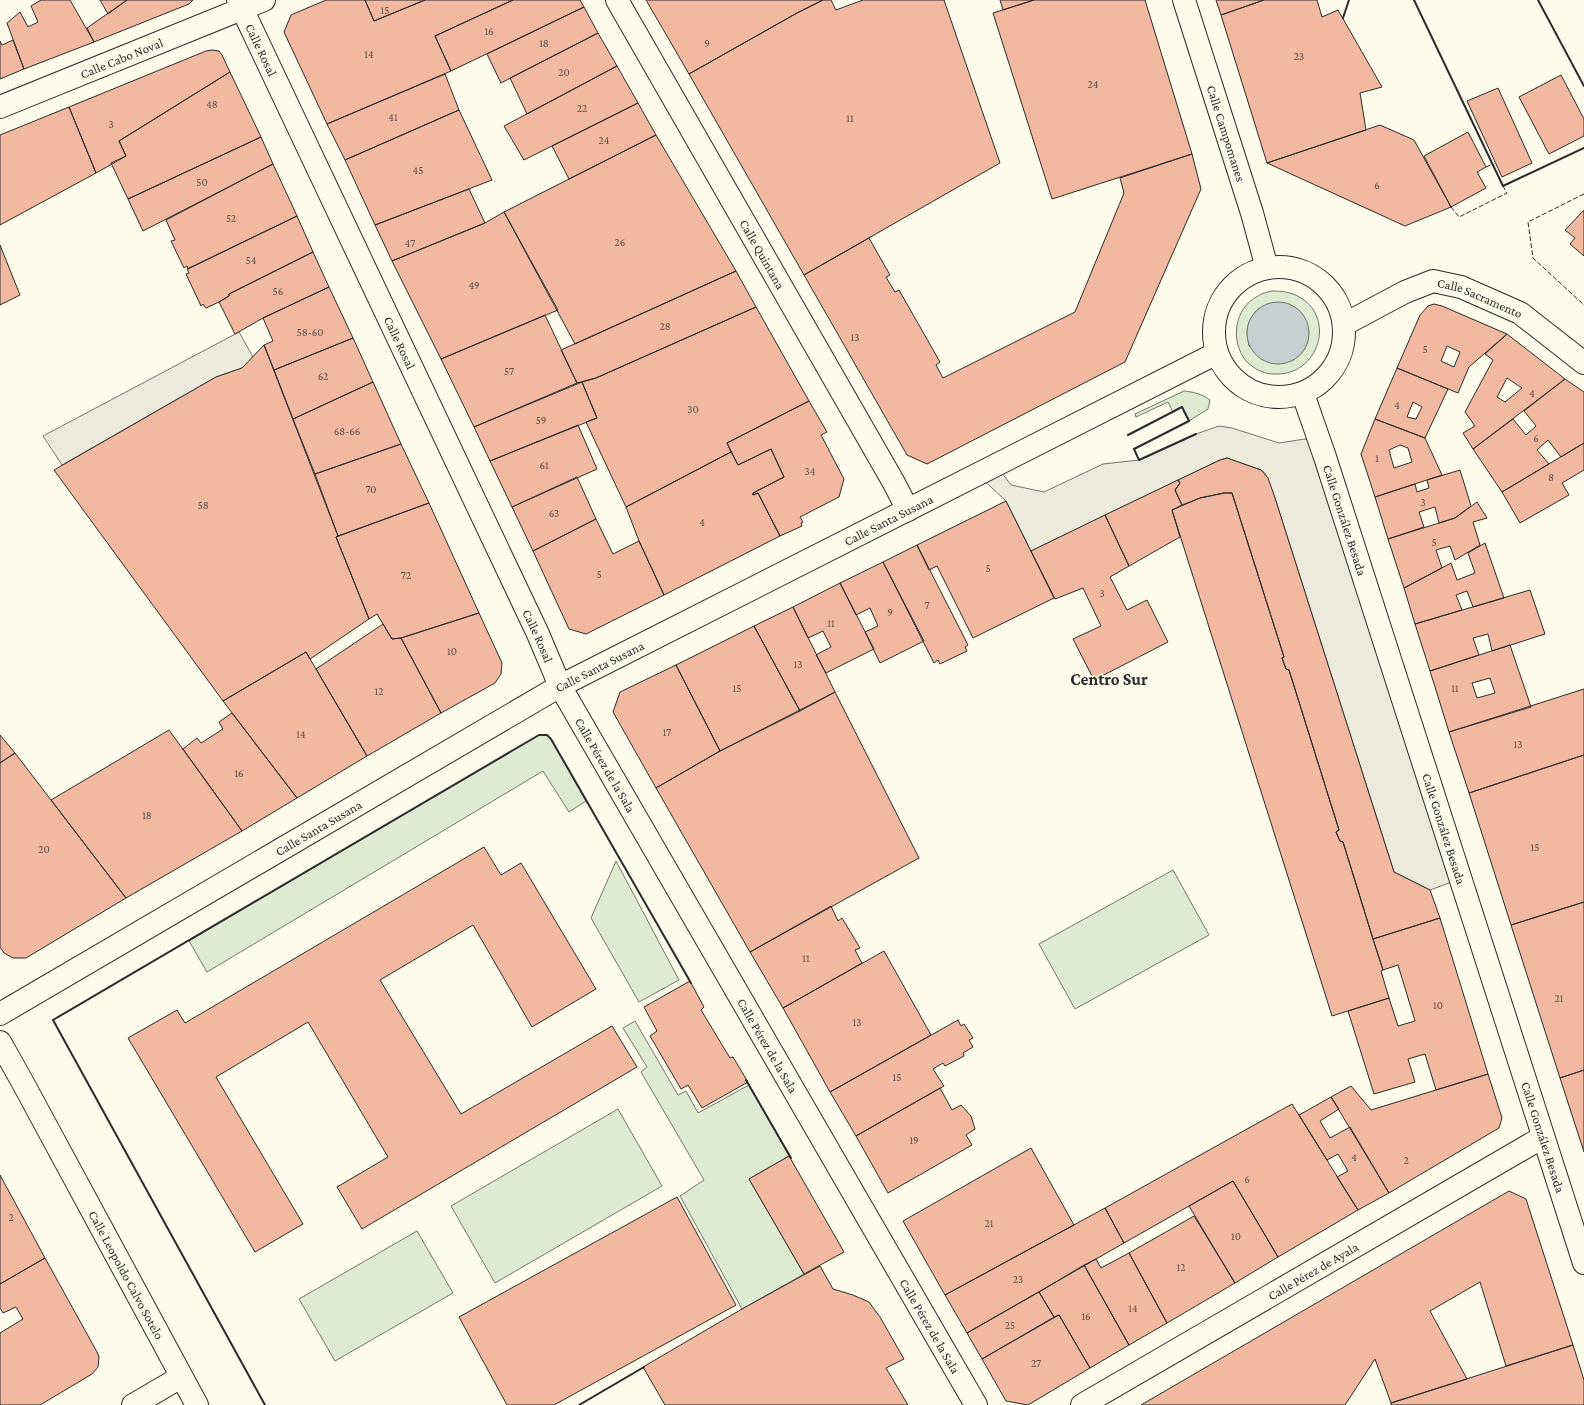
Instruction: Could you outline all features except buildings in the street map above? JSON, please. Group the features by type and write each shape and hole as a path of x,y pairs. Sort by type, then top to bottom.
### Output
{"street":[{"name":"Calle Cabo Noval","path":"0,107 240,4 264,0"},
{"name":"Calle Quintana","path":"617,0 894,483 908,510"},
{"name":"Calle Campomanes","path":"1184,0 1250,206 1267,268"},
{"name":"Calle Rosal","path":"240,4 538,634 560,686"},
{"path":"1289,267 1309,274 1326,286 1339,304 1344,324 1343,346 1336,366 1322,383 1303,394 1282,398 1260,396 1241,386 1226,372 1217,353 1214,331 1218,309 1229,290 1246,275 1267,268 1289,267"},
{"name":"Calle Sacramento","path":"1344,324 1405,292 1433,281 1461,287 1520,313 1584,364"},
{"name":"Calle Santa Susana","path":"0,1014 560,686 1217,353"},
{"name":"Calle González Besada","path":"1303,394 1325,457 1584,1264"},
{"name":"Calle Pérez de la Sala","path":"560,686 976,1405"},
{"name":"Calle Leopoldo Calvo Sotelo","path":"0,1042 197,1405"},
{"name":"Calle Pérez de Ayala","path":"1082,1405 1543,1137"},
{"path":"133,1405 181,1376"}],"green space":[{"path":"1272,291 1287,292 1301,298 1311,307 1318,319 1319,331 1318,344 1304,365 1292,371 1278,374 1269,374 1261,371 1246,361 1241,353 1236,335 1239,317 1244,308 1250,301 1263,293","holes":["1259,308 1308,326 1308,342 1301,354 1292,361 1249,346 1247,335 1248,326 1252,317"]},
{"path":"1184,391 1204,396 1210,400 1208,409 1189,421 1182,407 1173,412 1168,402 1136,417 1135,414"},
{"path":"539,735 547,735 551,739 586,801 569,812 543,771 207,972 189,941"},
{"path":"616,861 679,980 639,1002 591,918"},
{"path":"1173,870 1209,935 1075,1009 1039,944"},
{"path":"635,1021 678,1095 686,1091 698,1113 749,1085 789,1156 749,1179 804,1274 742,1309 680,1196 704,1180 641,1072 647,1067 623,1028"},
{"path":"618,1109 662,1186 495,1283 451,1206"},
{"path":"417,1231 453,1293 335,1361 299,1299"}],"shaded area":[{"path":"1272,302 1284,302 1300,311 1307,321 1309,333 1307,345 1300,355 1284,364 1272,364 1261,359 1252,350 1247,339 1247,327 1252,316 1261,307"},
{"path":"239,332 253,357 242,368 216,377 62,465 43,436"},
{"path":"1219,426 1232,428 1279,443 1318,437 1460,879 1430,890 1394,872 1275,498 1265,473 1261,470 1227,458 1220,460 1031,551 1006,501 977,474 996,465 1011,485 1044,492 1103,464 1139,460 1196,434"}],"fence":[{"path":"1486,167 1493,164"},
{"path":"1451,207 1459,217 1507,193 1503,186"},
{"path":"1584,194 1528,222 1533,258 1584,305"}],"wall":[{"path":"1343,18 1349,0"},
{"path":"1414,0 1503,186 1584,148"},
{"path":"1538,0 1584,86"},
{"path":"1128,435 1182,407 1189,421 1134,449 1139,460 1196,434"},
{"path":"265,1405 53,1020 539,735 547,735 551,739 691,983"},
{"path":"746,1080 791,1158"},
{"path":"579,1405 644,1367"}],"district":[{"name":"Centro Sur","path":"1109,679"}]}
